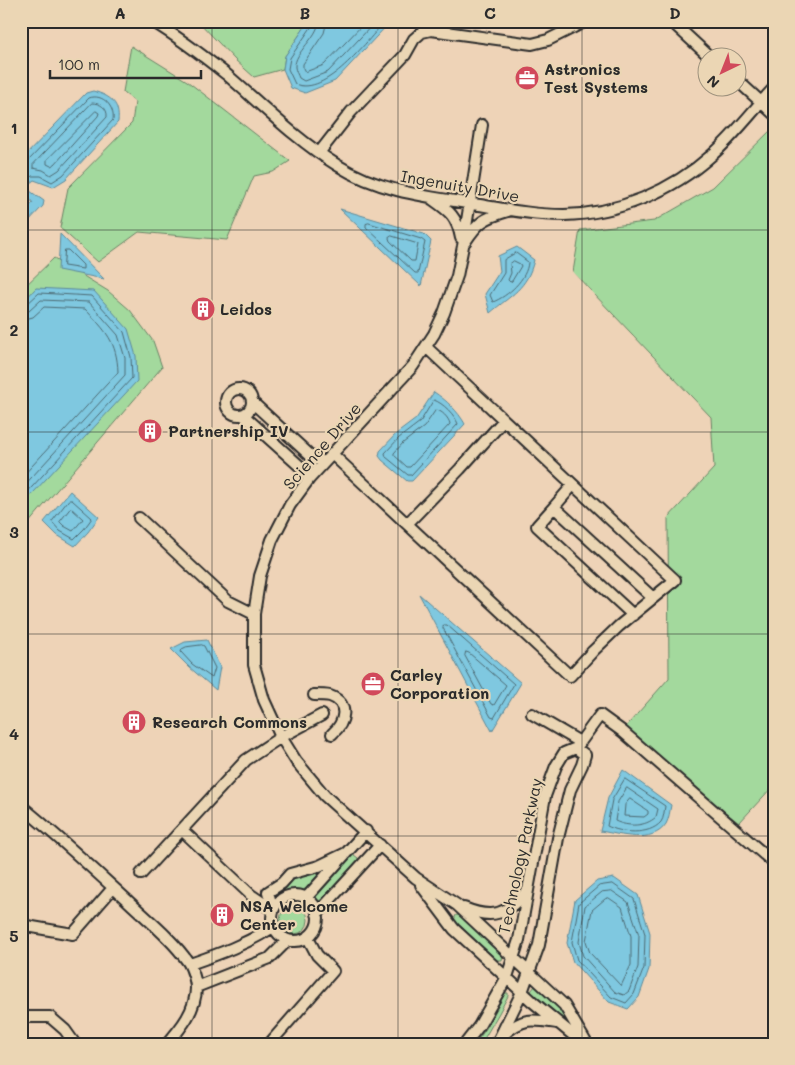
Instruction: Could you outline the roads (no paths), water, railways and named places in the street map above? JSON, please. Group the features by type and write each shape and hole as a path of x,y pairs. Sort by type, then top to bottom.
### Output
{"street":[{"name":"Ingenuity Drive","path":"152,21 178,37 224,73 294,134 344,170 372,183 400,192 511,210 556,215 592,212 624,205 649,196 674,183 698,167 727,140 774,88"},
{"path":"319,153 351,112 402,59 414,39 422,32 431,30 532,44 548,40 586,21"},
{"path":"671,21 700,48"},
{"path":"748,91 774,114"},
{"name":"Science Drive","path":"482,125 463,246 450,298 426,347 404,376 324,462 290,505 272,540 260,576 254,614 254,665 264,700 281,736 296,761 325,796 416,878 457,905 529,972 564,1006 585,1044"},
{"path":"428,197 444,207 453,216 458,226 463,246"},
{"path":"463,246 480,222 490,216 511,210"},
{"path":"332,454 570,676 593,651 675,580 426,347"},
{"path":"252,402 249,410 243,415 237,416 230,412 226,404 227,396 234,390 243,390 249,395 252,402 312,458 324,462"},
{"path":"243,415 303,469 309,479"},
{"path":"407,524 504,420"},
{"path":"573,485 537,526 633,615"},
{"path":"554,508 653,598"},
{"path":"139,518 228,601 254,614"},
{"path":"314,695 332,697 341,703 344,712 342,721 339,728 332,734"},
{"path":"532,714 578,745 600,715 774,863"},
{"path":"141,874 246,760 281,736 322,715"},
{"name":"Technology Parkway","path":"465,1044 479,1026 507,977 514,958 545,796 556,766 564,753 578,745 585,755 570,790 558,838 539,945 522,992 497,1041"},
{"path":"21,806 57,835 173,943 190,964 196,987 191,1008 183,1026 167,1044"},
{"path":"182,830 251,895 273,910"},
{"path":"306,898 366,831"},
{"path":"317,914 380,845"},
{"path":"273,910 268,892 282,883 290,874 319,866 346,853"},
{"name":"Science Drive","path":"416,878 454,929 558,1024 585,1044"},
{"path":"21,925 73,934 113,888"},
{"path":"457,905 477,914 496,914 515,905 528,890"},
{"path":"290,895 306,898 311,902 317,914 316,928 308,938 288,940 282,938 273,927 271,915 277,903 290,895"},
{"path":"190,964 232,950 273,927"},
{"path":"270,1042 333,971 317,954 308,938"},
{"path":"196,987 270,958 288,940"},
{"path":"21,1017 50,1018 65,1030 75,1044"},
{"path":"497,1041 521,1022 540,1020 558,1024"}],"water":[{"path":"309,21 391,21 335,81 305,93 291,88 283,69 285,56"},
{"path":"93,91 105,95 113,101 116,105 118,122 66,179 53,187 34,180 29,184 30,191 44,201 43,206 24,226 21,226 21,213 33,203 29,198 21,198 21,160 86,93"},
{"path":"340,209 424,234 431,241 421,286"},
{"path":"60,234 104,279 58,270"},
{"path":"517,247 534,260 531,270 523,285 490,313 485,294 500,271 498,256"},
{"path":"36,288 94,291 128,329 136,356 137,381 21,506 21,304"},
{"path":"434,392 451,406 465,424 412,481 407,481 382,460 379,456 380,451 396,434 416,419"},
{"path":"70,491 99,517 75,546 57,535 44,522"},
{"path":"419,594 521,683 492,731"},
{"path":"207,640 220,667 216,690 171,649 185,642"},
{"path":"623,770 671,805 666,824 653,834 626,836 600,831 608,798"},
{"path":"614,878 638,895 650,933 649,969 639,997 628,1009 609,1002 573,962 567,943 575,900 597,881"}],"place":[{"name":"Astronics Test Systems","path":"527,78"},
{"name":"Leidos","path":"203,309"},
{"name":"Partnership IV","path":"150,431"},
{"name":"Carley Corporation","path":"373,684"},
{"name":"Research Commons","path":"134,722"},
{"name":"NSA Welcome Center","path":"222,915"}]}
